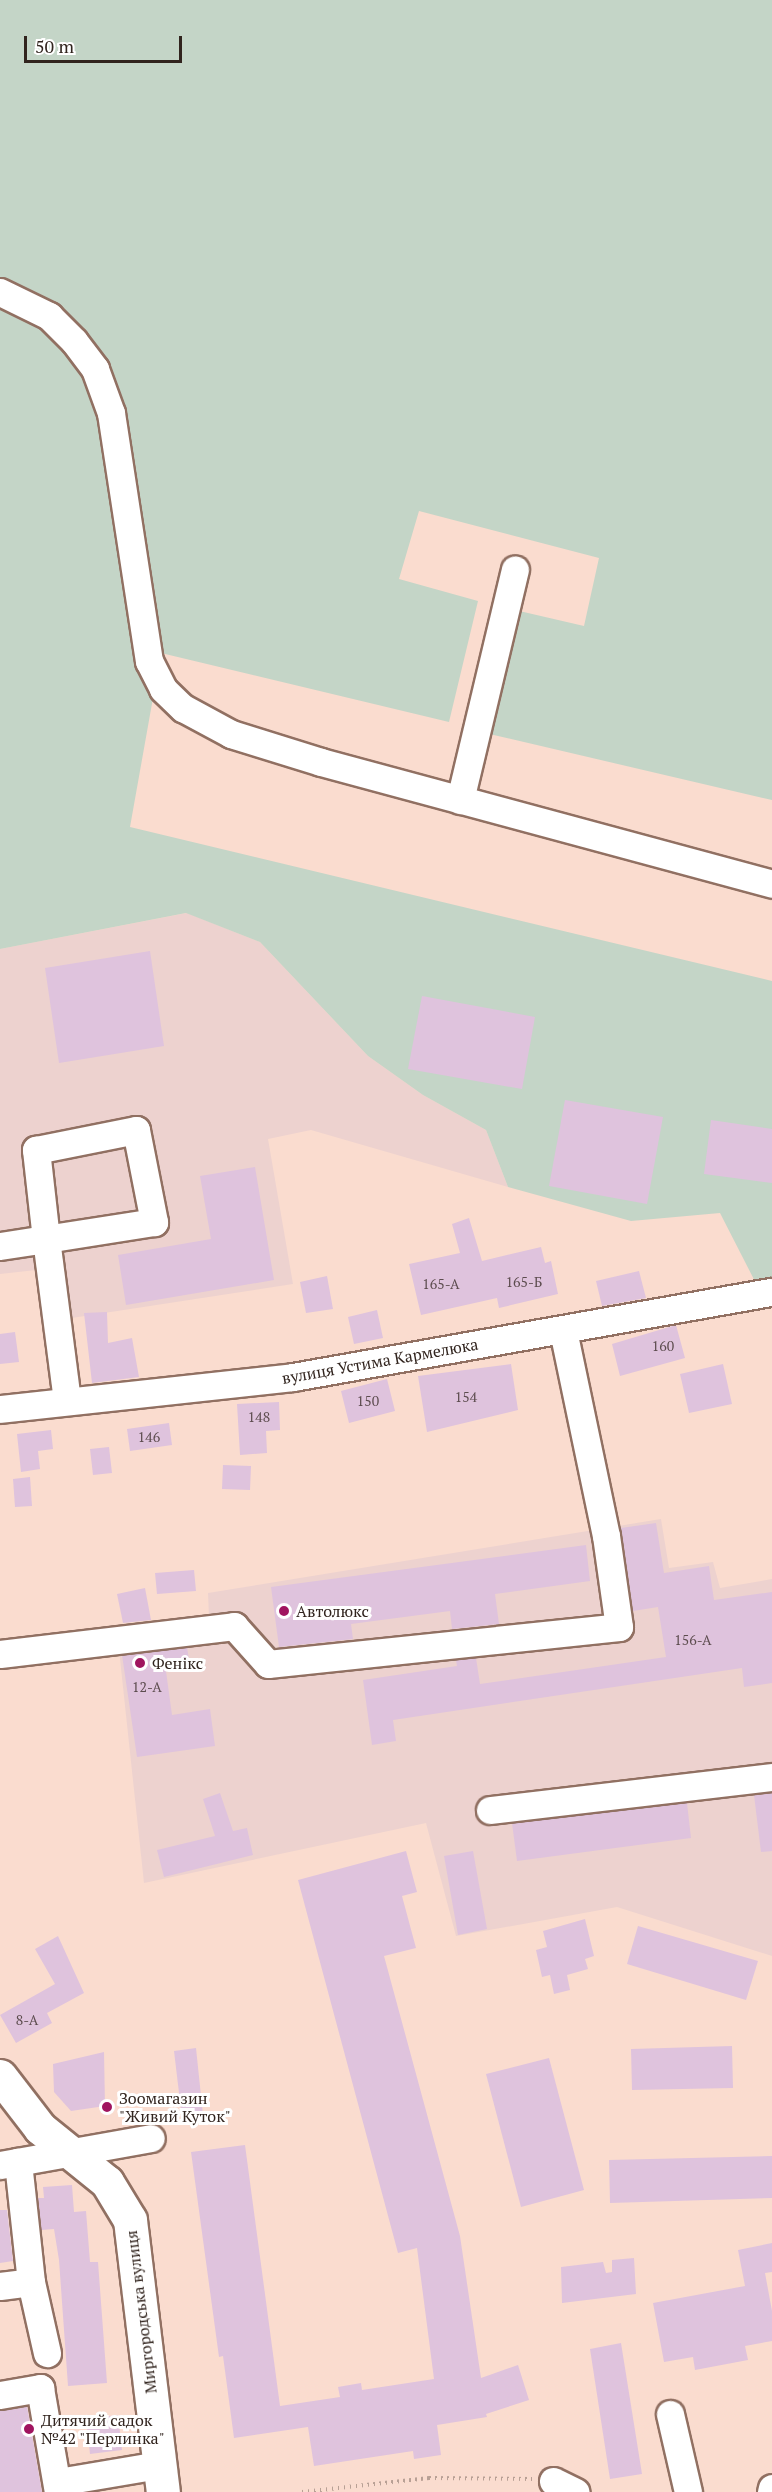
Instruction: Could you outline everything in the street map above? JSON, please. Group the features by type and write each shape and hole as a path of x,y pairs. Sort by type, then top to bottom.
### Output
{"main road":[{"name":"Миргородська вулиця","path":"0,2076 40,2128 68,2154 107,2182 130,2220 161,2478"}],"street":[{"path":"0,292 49,316 74,340 95,369 111,413 149,661 163,688 183,708 231,734 460,800 772,884"},
{"path":"460,800 515,569"},
{"path":"0,1246 46,1239 154,1222 136,1130 36,1150 46,1239 67,1401"},
{"name":"вулиця Устима Кармелюка","path":"0,1409 293,1377 765,1293"},
{"path":"0,1654 234,1626 268,1664 620,1627 606,1536 563,1330"},
{"path":"490,1810 772,1777"},
{"path":"47,2353 9,2164 151,2138"},
{"path":"0,2286 31,2282"},
{"path":"0,2395 40,2388 58,2487 161,2478"},
{"path":"670,2414 688,2492"}],"path":[{"path":"302,2492 429,2478 565,2486"}],"shaded area":[{"path":"187,913 260,942 368,1056 423,1095 486,1130 508,1187 311,1130 268,1139 293,1284 52,1321 45,1269 0,1274 0,949"},
{"path":"661,1519 669,1568 713,1562 720,1588 772,1579 772,1956 617,1907 456,1936 426,1823 144,1883 117,1631 209,1617 208,1593"}],"green space":[{"path":"0,0 772,0 772,800 485,733 515,610 584,626 599,558 419,511 399,579 478,601 449,722 161,653 130,827 772,981 772,1297 764,1299 720,1213 631,1221 508,1187 486,1130 423,1095 368,1056 260,942 186,913 0,949"}],"building":[{"path":"150,951 164,1046 59,1063 45,968"},
{"path":"422,996 535,1017 522,1089 408,1069"},
{"path":"565,1100 663,1117 647,1204 549,1186"},
{"path":"711,1120 772,1129 772,1183 704,1174"},
{"path":"255,1167 274,1280 126,1305 118,1255 211,1239 200,1176"},
{"path":"469,1218 482,1261 541,1247 545,1263 551,1261 558,1294 499,1308 497,1298 421,1315 409,1264 460,1253 452,1224"},
{"path":"639,1271 646,1298 602,1306 596,1281"},
{"path":"327,1276 333,1309 306,1313 300,1282"},
{"path":"377,1310 383,1338 354,1344 348,1317"},
{"path":"107,1312 108,1343 132,1338 139,1377 92,1383 84,1313"},
{"path":"676,1325 685,1358 620,1376 612,1344"},
{"path":"15,1332 19,1362 0,1364 0,1334"},
{"path":"511,1364 518,1410 427,1432 418,1376"},
{"path":"723,1364 732,1404 689,1413 680,1374"},
{"path":"387,1379 395,1411 349,1423 341,1391"},
{"path":"279,1402 280,1430 266,1431 267,1453 240,1455 237,1404"},
{"path":"169,1423 172,1445 130,1451 127,1429"},
{"path":"51,1430 53,1449 38,1451 40,1469 21,1472 17,1434"},
{"path":"109,1447 112,1473 93,1475 90,1449"},
{"path":"223,1465 251,1466 250,1490 222,1489"},
{"path":"30,1477 32,1506 15,1507 13,1479"},
{"path":"656,1523 664,1573 709,1566 714,1600 772,1592 772,1683 744,1687 742,1668 393,1720 396,1741 372,1745 363,1680 457,1666 456,1660 476,1658 480,1684 666,1657 658,1607 633,1611 621,1528"},
{"path":"586,1545 590,1581 495,1594 499,1624 452,1629 450,1611 351,1624 353,1639 279,1647 271,1587"},
{"path":"194,1570 196,1591 157,1594 155,1573"},
{"path":"145,1588 151,1620 123,1623 117,1594"},
{"path":"187,1647 189,1660 165,1664 172,1715 210,1709 215,1746 137,1757 122,1655"},
{"path":"220,1793 233,1831 247,1828 253,1855 164,1877 157,1850 215,1836 203,1799"},
{"path":"772,1793 772,1851 761,1852 754,1795"},
{"path":"687,1803 691,1838 517,1861 512,1823"},
{"path":"406,1851 417,1892 402,1896 416,1948 384,1956 460,2236 481,2378 518,2365 529,2400 486,2414 487,2417 437,2425 441,2455 414,2459 413,2451 314,2466 308,2427 234,2438 223,2356 219,2357 191,2152 245,2145 280,2406 340,2397 338,2387 361,2383 362,2390 434,2379 417,2248 398,2253 298,1880"},
{"path":"473,1851 487,1929 458,1935 444,1856"},
{"path":"585,1919 594,1956 585,1959 588,1969 567,1975 570,1990 554,1994 550,1975 542,1977 536,1950 547,1947 543,1931"},
{"path":"638,1926 758,1961 746,2000 627,1964"},
{"path":"58,1936 84,1993 47,2013 52,2023 16,2043 0,2015 55,1984 35,1949"},
{"path":"732,2046 733,2088 632,2090 631,2049"},
{"path":"196,2048 203,2115 182,2118 174,2051"},
{"path":"104,2052 105,2106 71,2111 54,2092 53,2064"},
{"path":"549,2058 584,2190 521,2207 486,2074"},
{"path":"772,2156 772,2198 610,2203 609,2160"},
{"path":"72,2185 74,2212 86,2211 90,2262 98,2262 107,2383 68,2386 59,2260 54,2229 41,2230 38,2198 44,2198 43,2187"},
{"path":"0,2210 7,2210 13,2261 0,2263"},
{"path":"772,2243 772,2272 765,2273 772,2311 772,2341 745,2346 748,2360 695,2370 693,2357 664,2362 653,2303 745,2286 738,2250"},
{"path":"634,2258 636,2294 562,2303 561,2267 603,2262 606,2273 612,2272 612,2260"},
{"path":"621,2343 642,2474 610,2479 590,2349"},
{"path":"27,2406 42,2492 0,2492 0,2410"},
{"path":"118,2415 122,2450 90,2454 86,2419"}],"place":[{"name":"Автолюкс","path":"284,1611"},
{"name":"Фенікс","path":"140,1663"},
{"name":"Зоомагазин \"Живий Куток\"","path":"107,2107"},
{"name":"Дитячий садок №42 \"Перлинка\"","path":"29,2429"}]}
